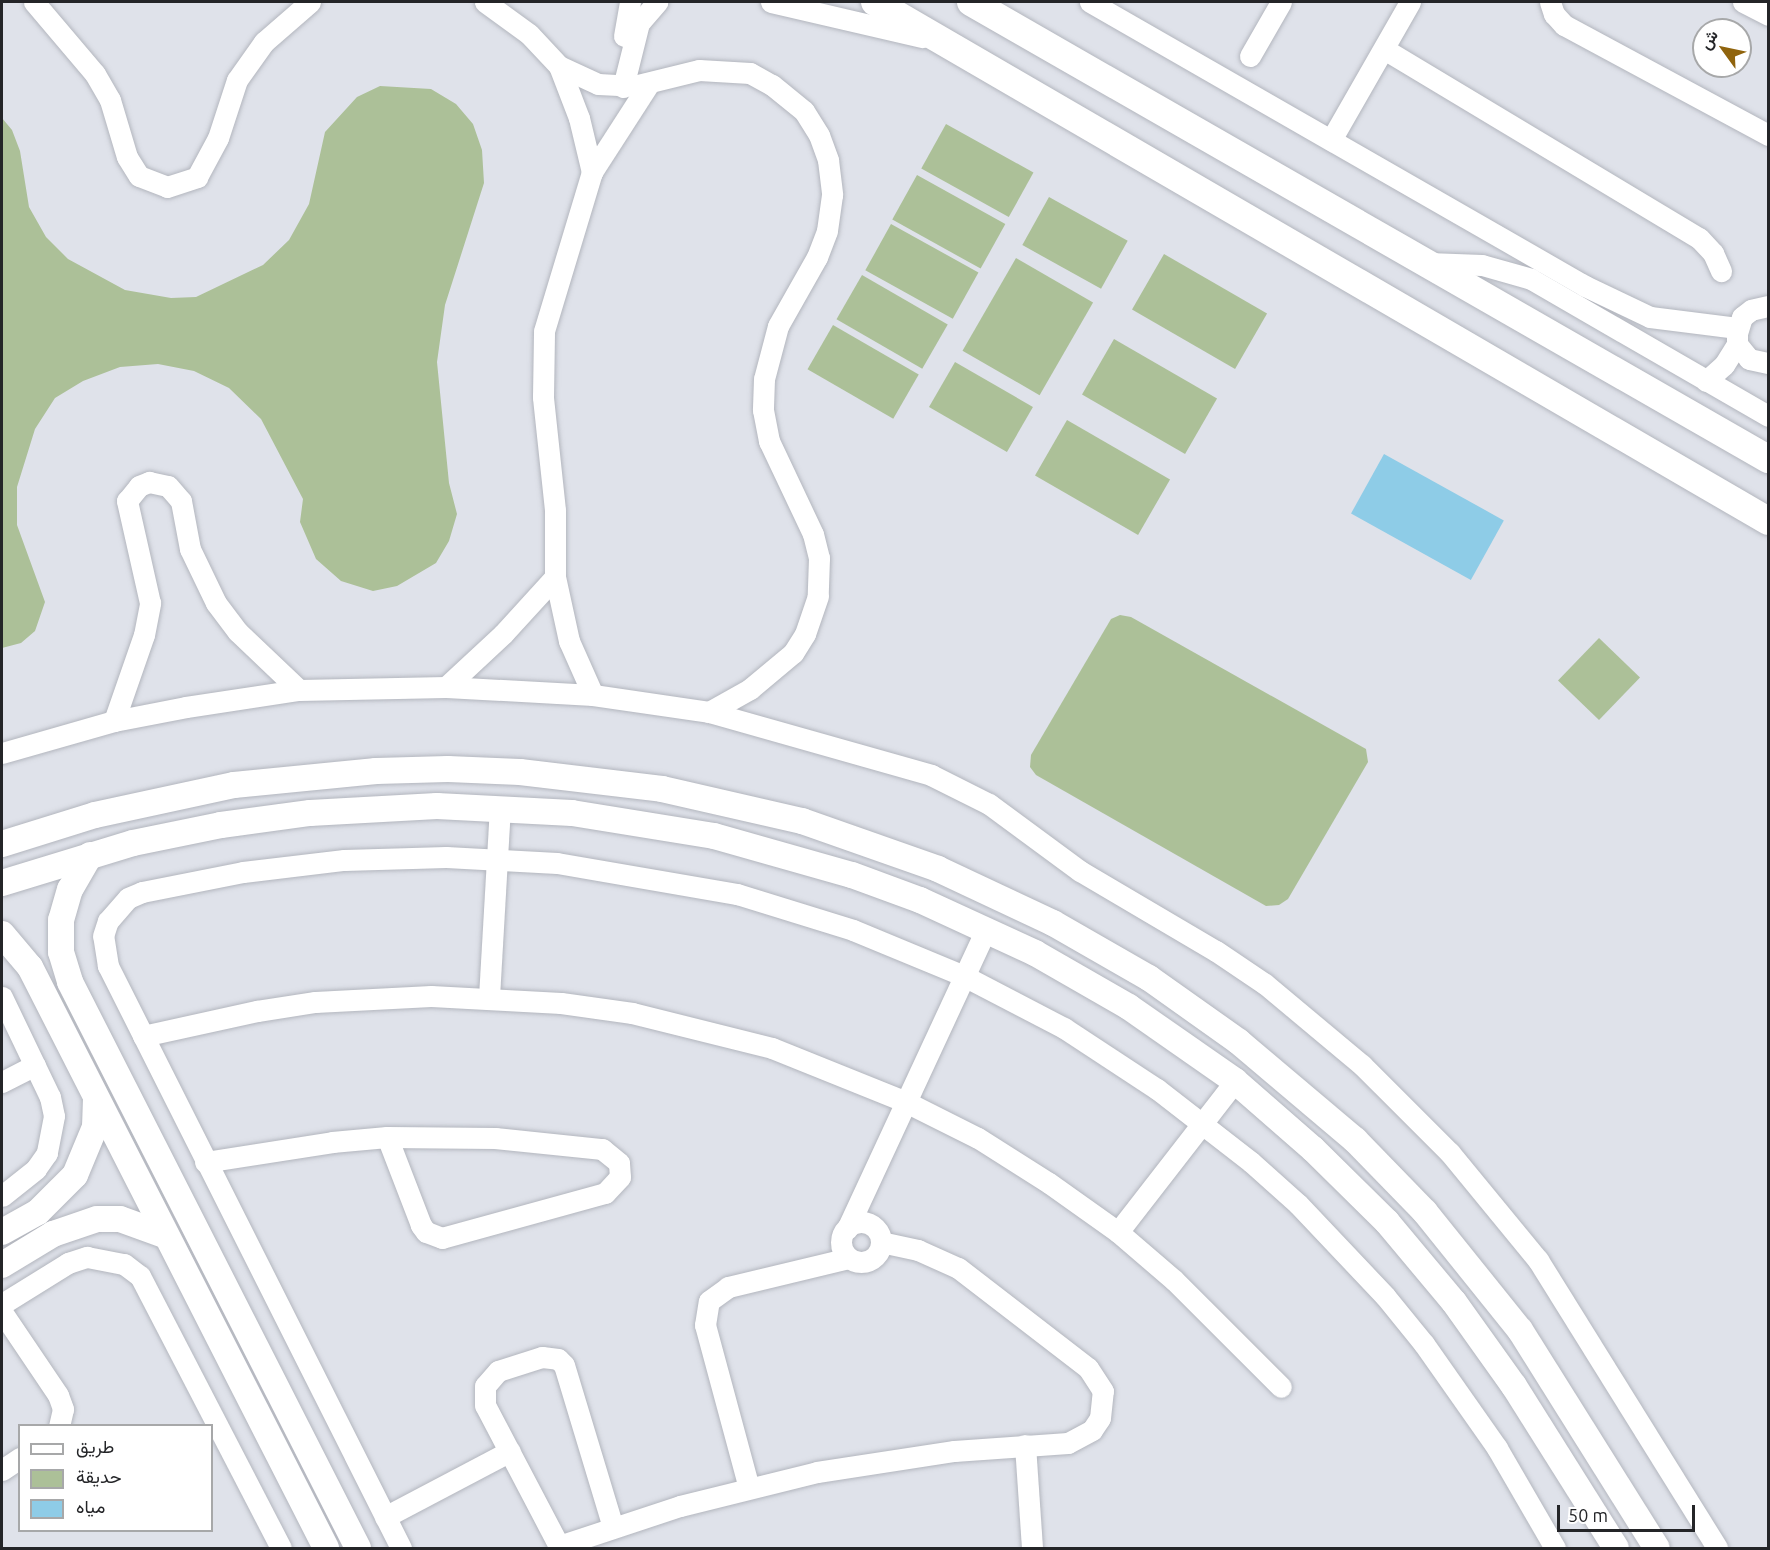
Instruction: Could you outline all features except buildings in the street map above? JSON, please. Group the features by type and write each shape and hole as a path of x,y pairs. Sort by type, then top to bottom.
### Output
{"main road":[{"path":"875,2 1768,521"},
{"path":"971,2 1768,459"}],"street":[{"path":"34,2 95,74 110,100 127,157 140,176 167,187 197,177 218,138 237,80 264,42 310,2"},
{"path":"485,2 529,34 559,66 584,80 617,87 648,84 699,70 750,73 772,85 804,111 819,135 832,175 827,231 817,257 778,326 764,379 763,410 769,441 813,534 819,558 818,596 805,634 793,653 750,689 709,712"},
{"path":"771,2 945,42"},
{"path":"1090,2 1629,308 1671,321 1737,336 1749,359 1768,363"},
{"path":"1250,56 1281,2"},
{"path":"1331,140 1410,2"},
{"path":"1550,2 1554,14 1564,25 1768,135"},
{"path":"1743,2 1768,15"},
{"path":"617,87 640,6"},
{"path":"1384,49 1699,238 1713,253 1721,272"},
{"path":"559,66 579,118 592,172"},
{"path":"593,695 569,641 555,577 555,510 543,397 544,331 592,172 648,84"},
{"path":"1428,263 1482,264 1516,273 1768,416"},
{"path":"1706,381 1724,365 1751,310 1768,306"},
{"path":"114,721 144,635 150,603 127,501 139,486 149,482 168,486 181,501 190,549 216,603 238,632 299,690"},
{"path":"446,687 503,634 555,577"},
{"path":"2,753 114,721 299,690 446,687 593,695 709,712 886,760 932,775 970,794 1080,871 1216,951 1315,1026 1362,1065 1450,1153 1506,1218 1564,1297 1718,1548"},
{"path":"2,844 164,798 304,776 388,770 520,772 662,789 802,821 938,869 1053,923 1149,978 1239,1042 1354,1140 1458,1251 1548,1372 1657,1548"},
{"path":"304,776 310,813"},
{"path":"2,883 90,855 221,825 310,813 436,806 500,808 633,821 734,841 852,875 986,929 1083,979 1227,1075 1351,1185 1421,1261 1514,1386 1616,1548"},
{"path":"489,997 500,808"},
{"path":"90,855 70,890 63,912 60,936 64,967 358,1548"},
{"path":"401,1548 205,1161 103,951 108,921 128,898 192,881 293,865 395,857 497,858 618,870 737,894 853,930 964,976 1073,1034 1204,1123 1298,1204 1385,1296 1485,1431 1555,1548"},
{"path":"849,1258 842,1245 847,1229 986,929"},
{"path":"2,934 30,967 164,1235 326,1548"},
{"path":"143,1036 257,1011 315,1002 431,996 561,1002 703,1029 840,1073 906,1102 978,1138 1118,1232 1229,1332 1281,1387"},
{"path":"2,997 50,1097 52,1135 36,1169 2,1196"},
{"path":"1118,1232 1204,1123 1227,1075 1239,1042"},
{"path":"2,1082 35,1065"},
{"path":"2,1232 38,1212 75,1175 95,1126 96,1100"},
{"path":"205,1161 276,1149 387,1137 495,1138 602,1149 619,1163 620,1177 605,1193 442,1239 426,1232 421,1225 387,1137"},
{"path":"2,1265 53,1234 97,1219 120,1219 164,1235"},
{"path":"749,1488 705,1325 709,1301 728,1287 849,1258 868,1261 878,1253 881,1242 871,1224 858,1222 847,1229"},
{"path":"613,1527 567,1372 558,1359 542,1357 498,1371 485,1386 485,1405 559,1547 613,1527 749,1488 885,1460 1025,1445 1068,1443 1092,1430 1104,1405 1097,1378 958,1269 932,1255 881,1242"},
{"path":"2,1304 68,1263 87,1257 124,1264 140,1276 281,1548"},
{"path":"2,1312 62,1402 59,1424"},
{"path":"1025,1445 1032,1548"},
{"path":"385,1516 510,1451"},
{"path":"2,1470 18,1459"}],"green space":[{"path":"380,86 431,89 456,104 473,124 482,150 484,183 445,305 437,362 449,483 457,514 449,541 436,563 397,586 373,591 341,581 316,559 300,522 303,499 261,419 229,388 194,371 158,364 120,367 83,381 55,398 35,429 17,487 17,525 45,602 35,631 21,643 2,648 2,118 12,130 20,151 29,207 46,237 68,259 125,290 171,298 196,297 263,265 289,240 309,204 325,132 357,97"},
{"path":"946,124 1033,172 1009,217 921,169"},
{"path":"917,175 1005,224 981,269 892,220"},
{"path":"1049,197 1128,241 1101,289 1022,245"},
{"path":"891,224 978,272 953,319 865,270"},
{"path":"1164,254 1267,314 1235,369 1132,309"},
{"path":"1016,258 1093,302 1040,395 962,351"},
{"path":"862,275 948,324 922,369 836,319"},
{"path":"833,325 919,374 893,419 808,369"},
{"path":"1114,339 1217,398 1185,454 1082,394"},
{"path":"955,362 1033,407 1007,452 929,407"},
{"path":"1067,420 1170,480 1138,535 1035,475"},
{"path":"1120,615 1131,617 1366,749 1368,762 1288,899 1279,905 1266,906 1036,775 1030,767 1031,755 1111,619"},
{"path":"1599,638 1640,678 1599,720 1558,680"}],"water":[{"path":"1384,454 1504,520 1471,580 1351,513"}]}
